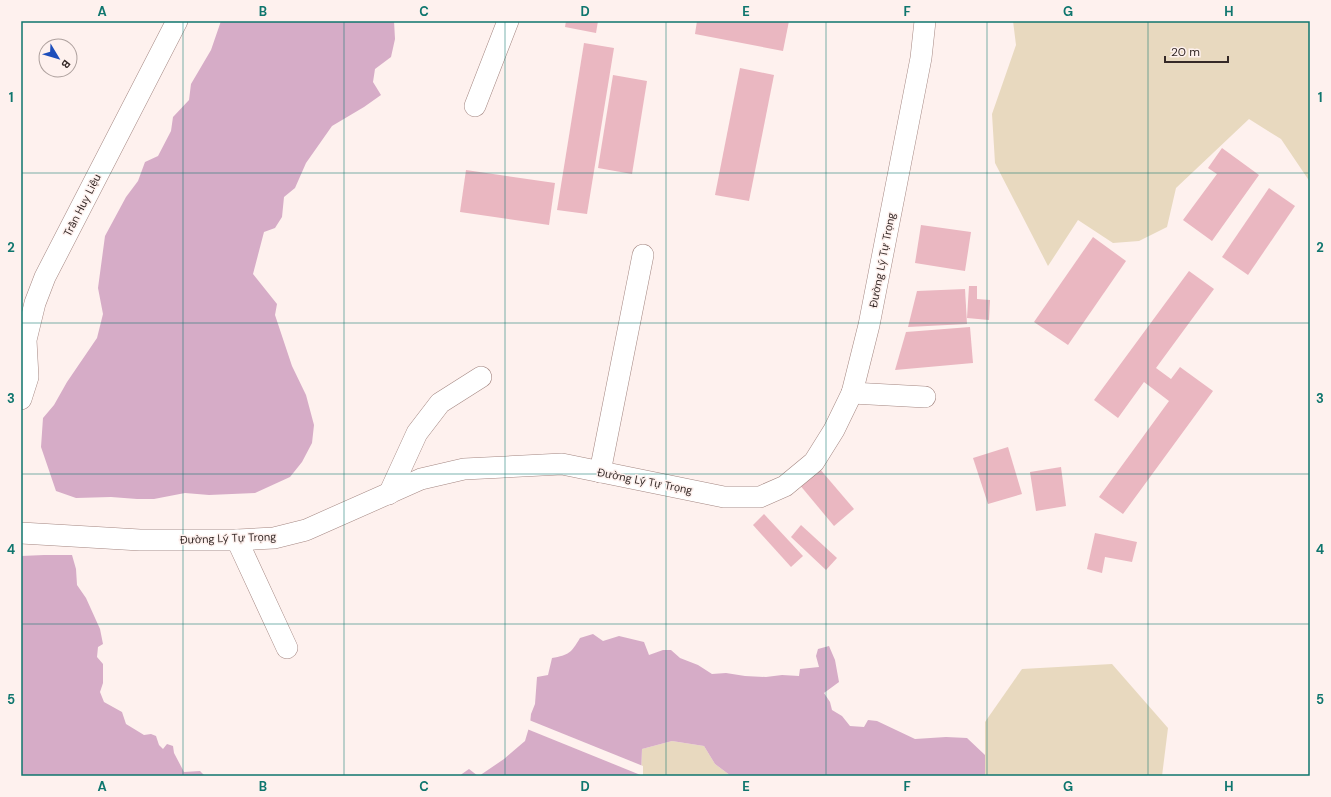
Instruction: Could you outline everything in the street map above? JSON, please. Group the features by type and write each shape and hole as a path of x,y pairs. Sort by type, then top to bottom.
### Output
{"street":[{"name":"Trần Huy Liệu","path":"21,399 28,377 23,336 45,277 177,21"},
{"path":"475,106 508,21"},
{"name":"Đường Lý Tự Trọng","path":"21,533 140,540 237,540 274,538 306,530 421,479 464,469 562,464 724,497 760,497 785,486 814,462 834,430 852,393 869,325 921,58 925,21"},
{"path":"600,472 643,255"},
{"path":"389,494 416,433 440,402 481,377"},
{"path":"852,393 925,397"},
{"path":"237,540 287,648"}],"shaded area":[{"path":"221,21 394,21 395,39 391,57 375,69 373,82 381,95 332,126 306,163 295,188 284,197 282,217 275,228 264,232 253,274 277,304 275,315 292,366 306,395 314,425 312,443 302,462 290,477 255,493 209,495 185,493 154,499 111,497 76,498 56,491 41,447 43,418 54,405 67,382 97,338 103,314 98,288 105,236 126,197 138,181 145,162 158,156 171,131 173,117 189,100 191,84 211,50"},
{"path":"1013,21 1310,21 1310,182 1281,139 1249,119 1176,188 1167,227 1139,241 1113,243 1078,220 1048,266 995,163 992,114 1016,45"},
{"path":"72,555 76,569 77,585 86,598 100,629 103,644 98,647 97,657 103,664 103,683 100,692 104,702 122,712 126,724 144,735 151,734 156,736 159,745 163,749 167,744 173,746 174,753 184,772 200,771 205,776 21,776 21,556"},
{"path":"593,634 603,641 619,636 644,642 649,655 663,650 671,650 680,658 698,665 712,674 726,673 745,676 799,676 800,669 819,667 816,656 818,649 829,646 835,660 839,682 824,693 830,702 832,710 842,716 850,726 864,727 868,720 877,721 915,739 946,737 967,738 985,755 985,776 731,776 715,764 704,746 672,741 642,749 641,776 479,776 504,759 525,741 531,714 535,704 537,677 548,675 552,658 566,654 572,650 580,638"},
{"path":"1112,664 1168,728 1162,776 985,776 985,722 1022,669"},
{"path":"672,741 704,746 715,764 731,776 641,776 642,749"},
{"path":"469,769 478,776 459,776"}],"pier":[{"path":"529,720 643,766 643,776 527,729"}],"building":[{"path":"566,21 598,21 596,33 565,27"},
{"path":"697,21 789,21 783,51 695,34"},
{"path":"584,43 614,48 587,214 557,210"},
{"path":"740,68 774,75 749,201 715,195"},
{"path":"613,75 647,81 632,174 598,168"},
{"path":"1222,148 1259,175 1212,241 1183,220 1217,174 1208,168"},
{"path":"466,170 555,183 549,225 460,212"},
{"path":"1269,188 1295,206 1248,275 1222,257"},
{"path":"921,225 971,232 965,271 915,263"},
{"path":"1093,237 1126,261 1068,345 1034,322"},
{"path":"1189,271 1214,289 1156,368 1171,379 1180,367 1213,391 1123,514 1099,497 1169,401 1144,382 1118,418 1094,400"},
{"path":"969,286 977,286 977,299 990,300 989,320 967,318"},
{"path":"965,289 967,324 908,327 917,291"},
{"path":"970,327 973,363 895,370 906,332"},
{"path":"1008,447 1022,494 988,504 973,458"},
{"path":"1061,467 1066,506 1036,511 1030,472"},
{"path":"819,468 854,509 834,526 799,484"},
{"path":"764,514 803,556 791,567 753,525"},
{"path":"801,525 837,558 826,570 791,537"},
{"path":"1095,533 1137,542 1132,562 1105,557 1102,573 1087,569"}]}
